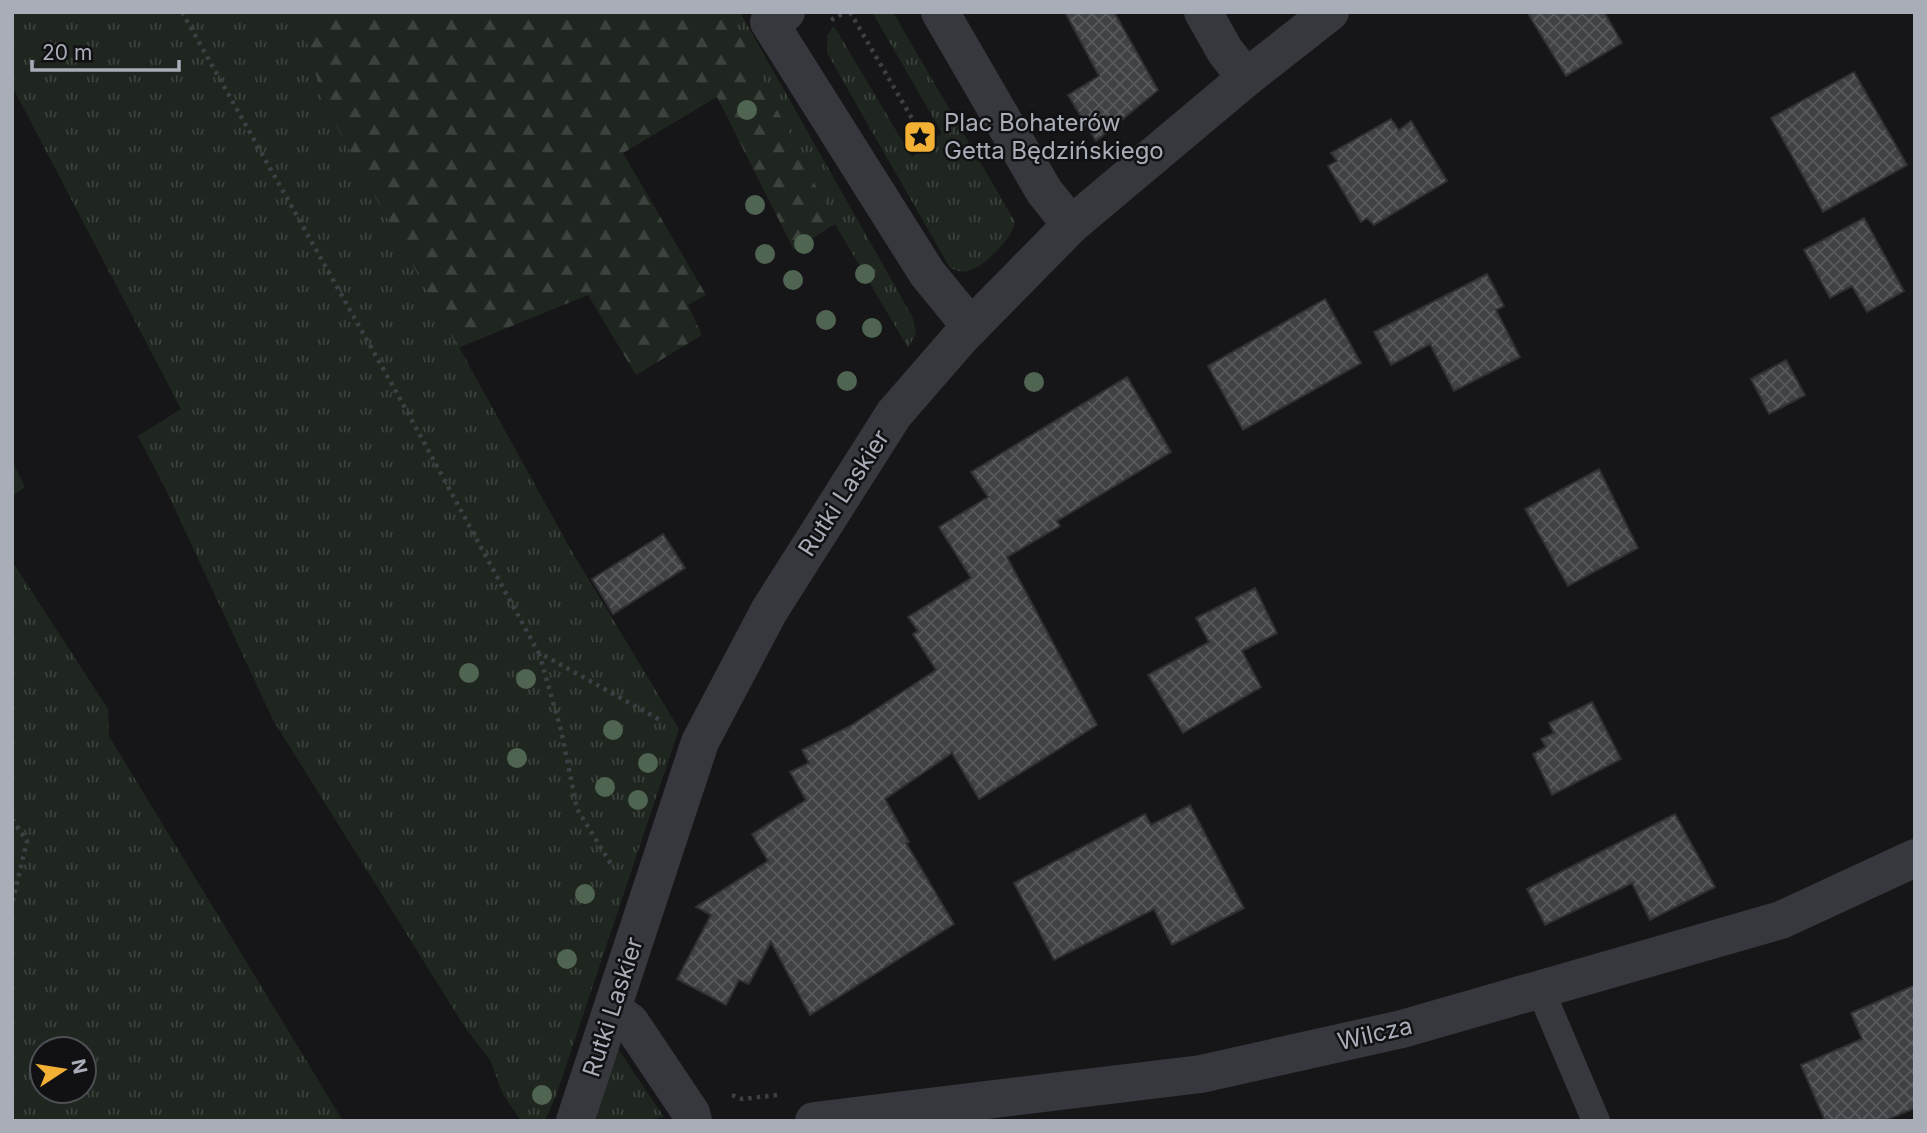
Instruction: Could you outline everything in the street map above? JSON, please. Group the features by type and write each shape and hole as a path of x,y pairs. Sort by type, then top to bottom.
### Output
{"street":[{"path":"940,12 1044,191 1071,225"},
{"path":"1203,12 1225,51 1246,78"},
{"path":"773,16 928,273 971,327"},
{"name":"Rutki Laskier","path":"575,1121 700,742 769,611 894,414 971,327 1071,225 1315,17"},
{"name":"Wilcza","path":"814,1121 923,1114 1201,1074 1402,1029 1781,920 1915,858"},
{"path":"613,1010 630,1022 691,1113 693,1121"}],"lane":[{"path":"1540,989 1596,1121"}],"path":[{"path":"182,12 538,652 561,730 577,809 612,865"},
{"path":"850,12 917,127"},
{"path":"538,652 700,742"},
{"path":"12,819 27,841 12,904"},
{"path":"723,1092 742,1099 783,1094"}],"green space":[{"path":"12,12 299,12 323,101 571,550 679,729 557,1093 545,1121 521,1121 503,1094 490,1060 466,1029 273,720 167,492 138,436 181,409 12,86"},
{"path":"299,12 728,12 835,224 794,250 717,97 623,153 706,295 688,305 702,335 636,375 588,295 458,348 323,101"},
{"path":"728,12 740,12 913,318 916,334 908,348 835,224"},
{"name":"Plac Bohaterów Getta Będzińskiego","path":"872,12 893,12 1015,222 1010,235 998,249 971,270 950,268 827,53 827,36 834,26 912,157 942,133"},
{"path":"12,460 25,487 12,497"},
{"path":"12,561 108,709 109,736 343,1121 12,1121"},
{"path":"618,1049 664,1117 640,1121 591,1121"}],"building":[{"path":"1065,12 1114,12 1158,90 1096,141 1068,95 1099,76"},
{"path":"1527,12 1604,12 1622,43 1566,76"},
{"path":"1854,72 1907,165 1823,212 1771,118"},
{"path":"1391,119 1399,130 1411,121 1447,181 1374,225 1367,218 1361,222 1328,166 1337,161 1331,153"},
{"path":"1864,218 1904,291 1867,312 1852,286 1830,298 1804,250"},
{"path":"1487,274 1504,306 1496,310 1520,357 1454,391 1430,344 1391,365 1374,332"},
{"path":"1325,299 1361,363 1243,430 1208,366"},
{"path":"1786,360 1805,395 1769,414 1751,379"},
{"path":"1127,377 1171,452 1057,521 1060,526 1007,557 1097,725 979,799 952,753 885,799 909,842 906,843 954,924 810,1015 771,942 749,984 739,980 726,1005 677,979 711,915 696,907 768,861 752,834 806,800 790,772 809,763 802,750 850,726 936,670 913,634 918,631 908,617 971,578 939,527 988,497 971,472"},
{"path":"1599,469 1638,548 1568,586 1525,509"},
{"path":"663,534 685,568 613,614 592,579"},
{"path":"1255,588 1277,633 1242,651 1261,687 1183,733 1148,675 1209,642 1196,618"},
{"path":"1592,702 1621,759 1552,795 1533,754 1546,747 1541,739 1554,733 1549,723"},
{"path":"1190,805 1244,908 1172,945 1154,909 1054,960 1014,883 1145,814 1151,825"},
{"path":"1675,814 1715,887 1650,920 1632,883 1545,925 1527,889"},
{"path":"1915,985 1915,1108 1884,1121 1825,1121 1801,1065 1862,1039 1851,1013"}],"place":[{"name":"Plac Bohaterów Getta Będzińskiego","path":"920,137"}]}
